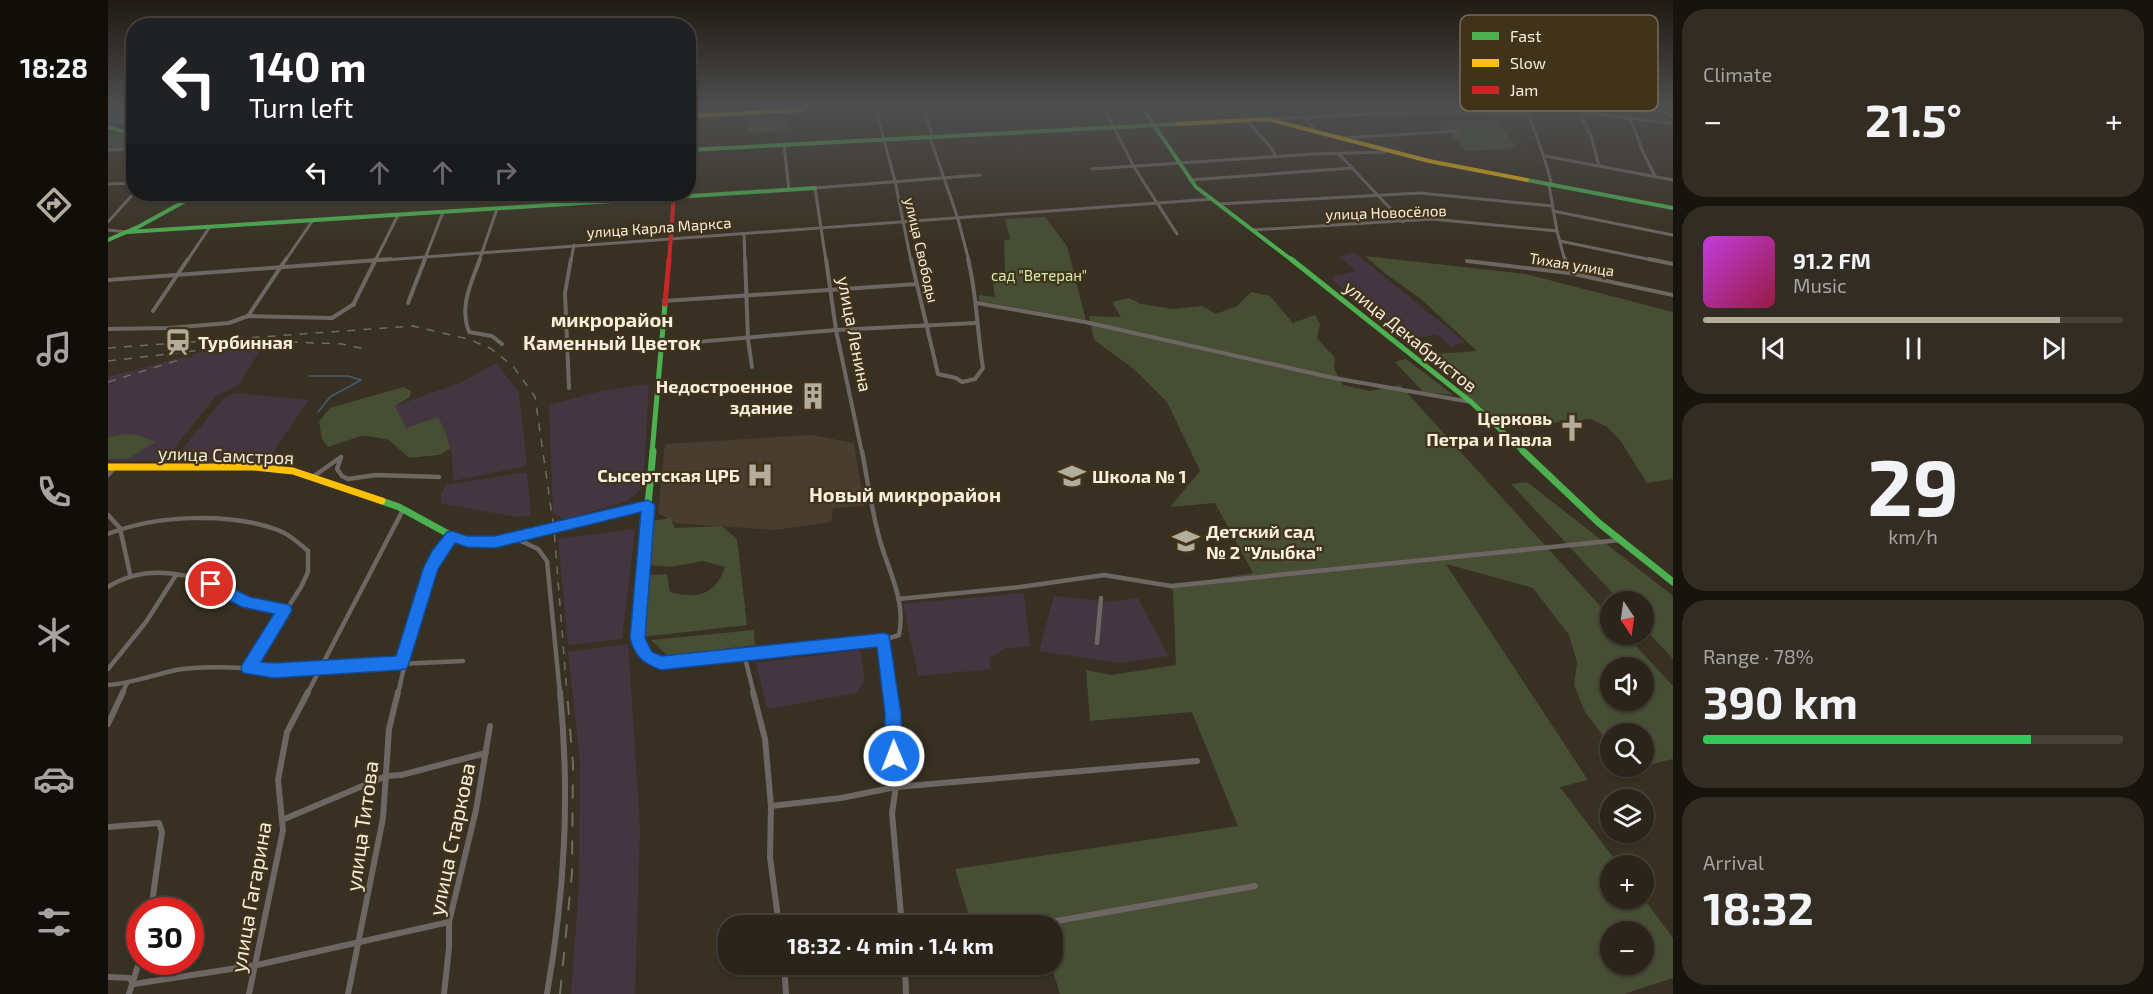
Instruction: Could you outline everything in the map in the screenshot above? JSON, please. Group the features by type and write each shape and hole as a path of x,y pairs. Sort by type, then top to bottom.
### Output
{"street":[{"path":"785,152 789,190"},
{"name":"улица Свободы","path":"887,152 938,374 956,378 962,382 977,379 983,368 976,323"},
{"path":"660,345 836,330 976,323 977,303 974,282 958,219 935,152"},
{"path":"1127,152 1177,234"},
{"name":"улица Декабристов","path":"1172,152 1190,180 1212,200 1345,300 1471,402 1536,466 1620,540 1673,582"},
{"path":"1274,152 1276,157"},
{"path":"1092,170 1376,152"},
{"path":"1387,152 1673,208"},
{"path":"1543,152 1551,182 1549,185 1557,231 1569,273"},
{"path":"1595,152 1599,166"},
{"path":"1645,152 1655,176"},
{"path":"1340,154 1403,222"},
{"path":"1545,156 1673,180"},
{"path":"1190,180 1352,168"},
{"path":"696,195 980,175"},
{"path":"108,184 126,183"},
{"name":"улица Ленина","path":"815,188 836,330 844,359 867,486 881,545 890,561 902,625 899,635 884,640"},
{"path":"1219,204 1433,193 1552,206"},
{"name":"улица Карла Маркса","path":"108,280 1212,200"},
{"path":"108,222 127,201"},
{"path":"108,238 127,232 185,201"},
{"path":"108,230 127,232 209,228 600,201"},
{"path":"674,201 637,638 640,648 647,657 661,663 884,640 893,714 896,787 892,813 901,915"},
{"path":"497,208 464,306 465,323 469,332 492,336 502,344"},
{"path":"408,303 443,212"},
{"path":"1553,212 1673,235"},
{"path":"108,329 169,328 229,323 248,316 332,318 354,305 398,215"},
{"name":"улица Новосёлов","path":"1252,230 1432,219 1557,231"},
{"path":"248,316 279,267 313,220"},
{"path":"153,311 209,228"},
{"path":"744,234 748,339 752,368"},
{"path":"1560,242 1673,264"},
{"path":"569,388 565,293 574,245"},
{"name":"Тихая улица","path":"1467,261 1569,273 1673,295"},
{"path":"664,302 917,284"},
{"path":"977,303 1084,322 1334,378 1471,402"},
{"path":"314,476 341,457 337,469 342,476 348,479 376,475 439,477"},
{"path":"108,475 112,467"},
{"name":"улица Самстроя","path":"112,467 276,468 314,476 403,510 452,536 482,543 543,532 648,505"},
{"name":"улица Гагарина","path":"249,994 284,830 278,780 287,732 403,510"},
{"path":"108,515 120,528 130,574"},
{"path":"108,534 120,528 169,520 211,519 275,528 288,534 308,551 308,572 301,587 249,668"},
{"name":"улица Титова","path":"348,994 382,818 389,729 403,663 430,569 437,555 452,536"},
{"path":"515,538 532,545 545,556 547,561 561,702 566,782 564,854 554,957 547,994"},
{"path":"898,599 1020,587 1104,575 1171,585 1620,540"},
{"path":"108,587 116,580 130,574 176,574 211,584 248,603 285,610"},
{"path":"108,669 146,622 176,574"},
{"path":"1097,643 1101,598"},
{"path":"744,654 765,739 771,806 770,857 778,915"},
{"path":"108,685 127,683 178,670 319,669 463,661"},
{"path":"108,724 127,683"},
{"name":"улица Старкова","path":"444,994 449,922 476,810 490,726"},
{"path":"282,820 386,776 401,775 486,753"},
{"path":"771,806 841,798 896,787 1197,761"},
{"path":"108,826 159,823 162,832 152,897"},
{"path":"1063,920 1255,886"},
{"path":"134,984 257,965 360,940 449,922"},
{"path":"129,994 136,975"},
{"path":"785,975 786,994"},
{"path":"905,975 906,994"},
{"path":"108,977 129,978 134,984"}],"shaded area":[{"path":"1354,252 1465,342 1452,347 1436,334 1412,340 1332,280 1334,276 1356,271 1339,256"},
{"path":"262,347 238,386 216,396 164,461 108,461 108,377 205,351 206,353 220,349"},
{"path":"496,363 519,392 527,466 453,481 452,456 446,433 406,428 395,406 460,383"},
{"path":"649,384 643,487 628,501 564,520 553,513 549,405 601,391"},
{"path":"236,393 309,400 266,462 171,463 224,398"},
{"name":"Сысертская ЦРБ","path":"811,435 854,443 864,506 833,508 831,522 775,530 675,523 658,513 665,444"},
{"path":"527,472 531,516 516,517 441,503 441,494 446,485"},
{"path":"635,529 622,639 568,645 558,539"},
{"path":"1024,593 1030,647 1006,648 989,658 991,669 918,676 903,604"},
{"path":"1054,596 1108,602 1138,598 1168,656 1118,663 1039,651"},
{"path":"628,644 640,826 635,994 571,994 579,886 580,761 568,652"},
{"path":"860,650 865,680 856,693 767,709 756,663"}],"green space":[{"name":"сад \"Ветеран\"","path":"1045,217 1067,246 1086,320 979,301 979,295 995,297 992,273 1005,272 1004,241 1010,239 1005,219"},
{"path":"1365,256 1526,274 1673,312 1673,479 1647,483 1620,440 1607,427 1591,419 1503,428 1466,395 1434,354 1477,351 1421,299"},
{"path":"1251,292 1270,296 1293,323 1315,315 1320,324 1317,338 1335,358 1334,369 1343,385 1370,391 1400,385 1600,606 1600,645 1635,645 1646,657 1600,657 1600,711 1654,711 1654,665 1673,686 1673,759 1654,764 1654,723 1600,723 1600,732 1585,712 1574,685 1577,662 1569,635 1533,588 1446,564 1588,780 1560,787 1600,840 1600,843 1611,855 1600,855 1600,909 1651,909 1673,938 1673,978 1624,994 1060,994 1054,975 1063,975 1063,915 969,915 955,869 1238,826 1192,712 1090,721 1086,670 1111,675 1176,665 1173,591 1170,586 1253,573 1215,503 1170,507 1200,471 1167,402 1134,369 1094,340 1089,316 1121,317 1112,302 1129,298 1141,304 1173,309 1202,306 1216,314 1237,306"},
{"path":"1406,359 1453,395 1423,392 1395,362"},
{"path":"403,387 411,391 410,397 395,406 406,428 438,417 446,433 450,449 439,455 409,458 389,440 361,436 328,447 322,439 319,422 330,408"},
{"path":"138,435 155,442 128,459 108,459 108,437"},
{"path":"1527,482 1673,596 1673,659 1654,639 1654,591 1611,591 1511,484"},
{"path":"670,518 675,528 722,526 737,539 747,625 643,637 641,608 649,575 667,574 670,592 697,595 705,593 717,583 725,567 703,561 671,567 648,565 653,521"},
{"path":"754,630 755,645 668,656 651,640"}],"waterway":[{"path":"309,376 348,376 361,380 330,397 318,412"}],"railway":[{"path":"108,348 413,326 468,339 490,348 513,366 535,397 554,529 567,694"},
{"path":"290,342 342,344 369,350"},
{"path":"108,361 227,347"},
{"path":"108,382 182,359"},
{"path":"560,994 572,873 573,764 567,692"}],"traffic: fast":[{"path":"1172,152 1196,187 1345,300 1471,402 1599,523 1673,582"},
{"path":"1527,180 1673,208"},
{"path":"696,196 815,188"},
{"path":"108,240 138,227 185,201"},
{"path":"127,232 612,201"},
{"path":"382,501 399,507 452,536 482,543 539,533 648,505 665,304"}],"traffic: slow":[{"path":"1396,152 1527,180"},
{"path":"108,467 253,467 293,471 382,501"}],"traffic: jam":[{"path":"665,304 673,201"}],"place":[{"name":"Турбинная","path":"178,342"},
{"name":"Недостроенное здание","path":"813,396"},
{"name":"Церковь Петра и Павла","path":"1572,428"},
{"name":"Сысертская ЦРБ","path":"760,475"},
{"name":"Школа № 1","path":"1072,476"},
{"name":"Детский сад № 2 \"Улыбка\"","path":"1186,541"}],"district":[{"name":"микрорайон Каменный Цветок","path":"612,330"},
{"name":"Новый микрорайон","path":"905,494"}],"route":[{"path":"211,584 248,603 285,610 249,668 274,670 401,663 430,569 443,546 452,536 467,542 495,542 598,519 648,505 637,638 640,648 647,657 661,663 884,640 893,714 894,756"}]}
